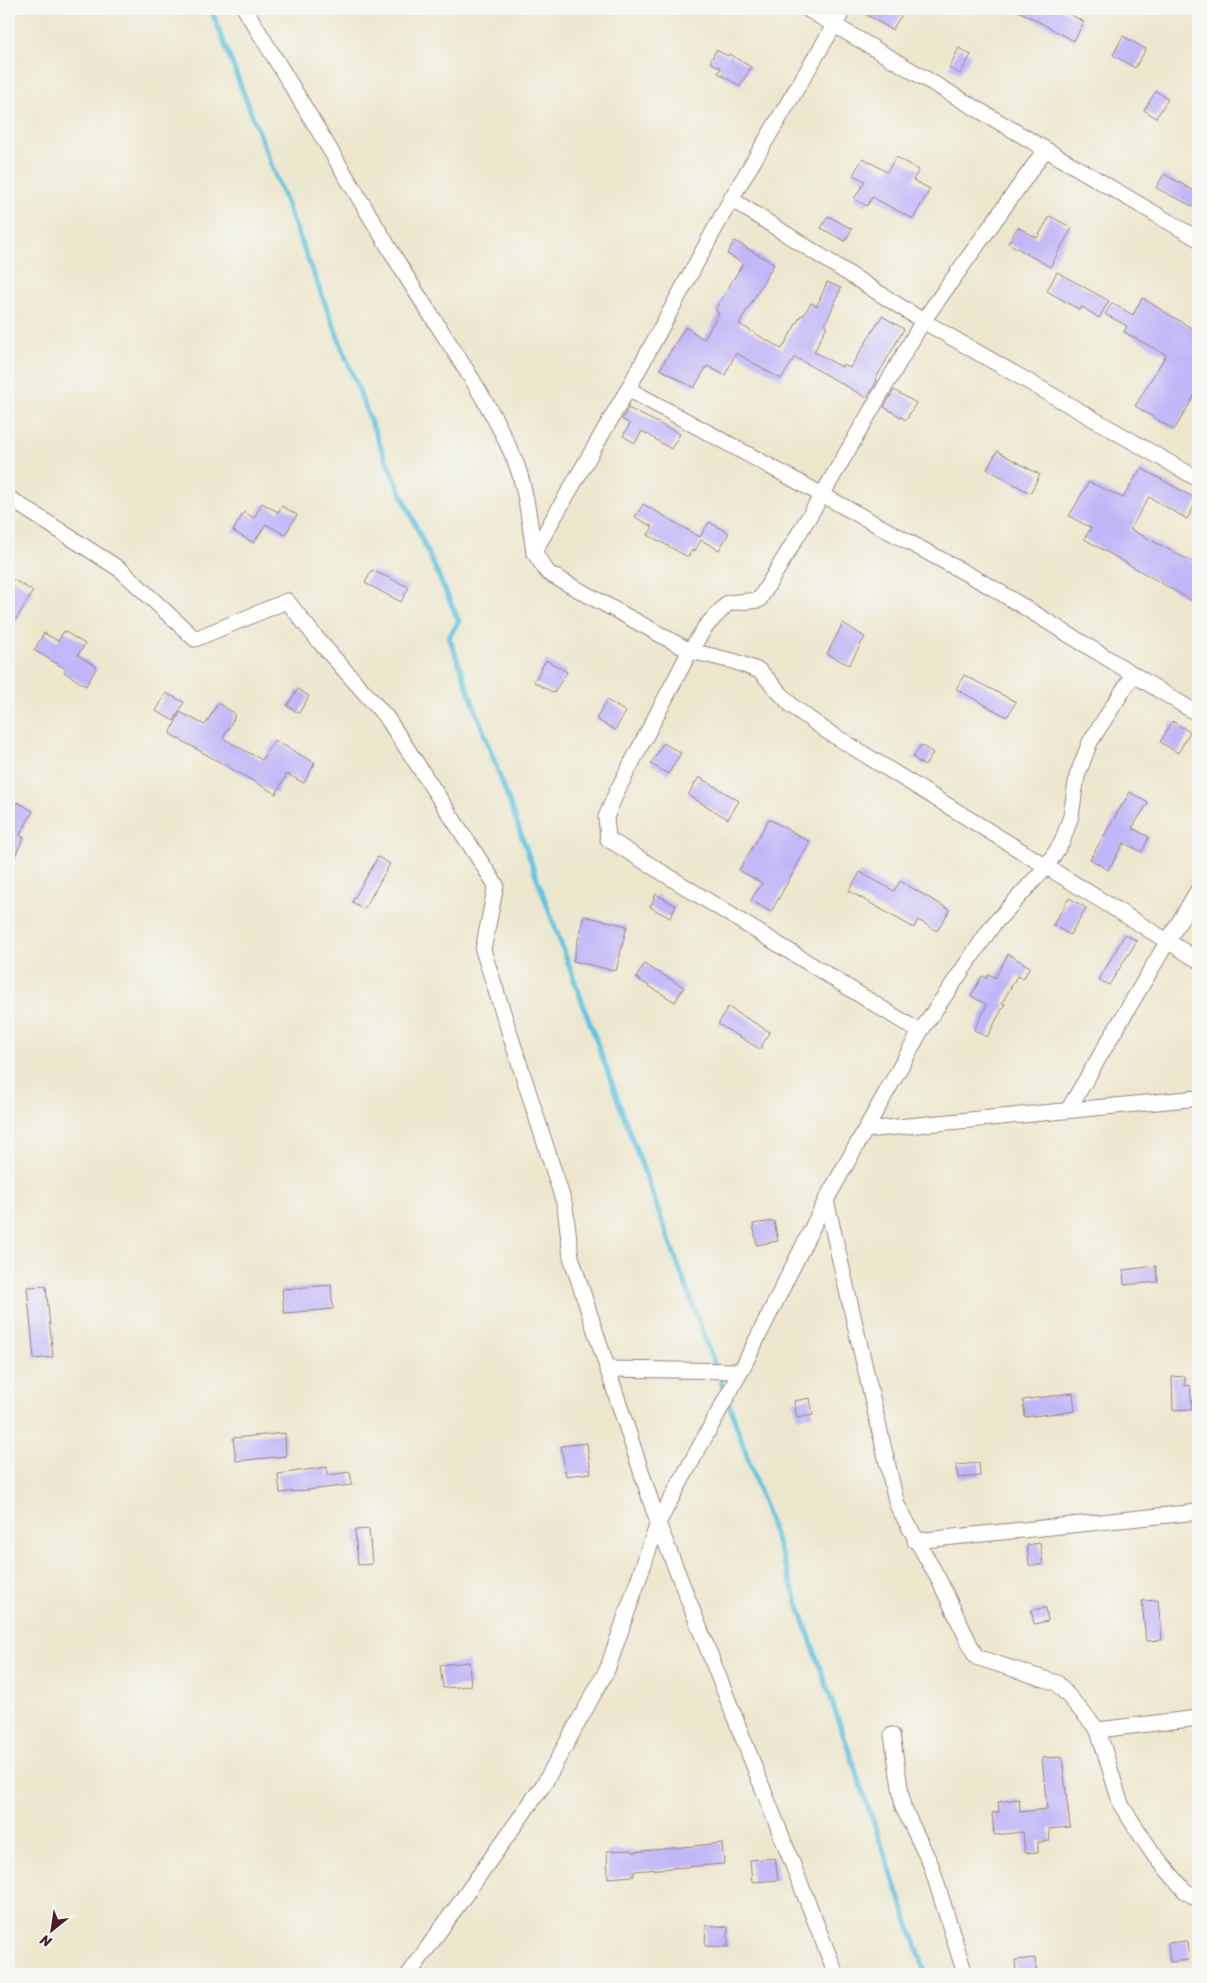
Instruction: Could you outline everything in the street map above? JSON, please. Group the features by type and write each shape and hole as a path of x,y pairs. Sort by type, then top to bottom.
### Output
{"street":[{"path":"245,9 424,306 466,367 494,417 514,457 522,485 534,552 548,573 690,651 733,661 760,671 792,706 825,730 1198,960"},
{"path":"807,9 1198,239"},
{"path":"534,552 628,389 730,199 844,9"},
{"path":"920,1032 608,839 606,817 617,791 690,651 706,626 728,603 759,600 923,320 1045,150"},
{"path":"730,199 923,320 1198,479"},
{"path":"628,389 993,588 1198,714"},
{"path":"9,498 121,570 195,639 287,601 318,640 386,718 496,885 483,950 565,1206 570,1257 658,1523 836,1974"},
{"path":"409,1974 544,1784 607,1670 658,1523 741,1370 826,1200 920,1032 993,925 1046,867 1062,842 1070,816 1077,776 1090,742 1133,675"},
{"path":"1068,1110 1198,890"},
{"path":"866,1130 1198,1098"},
{"path":"826,1200 897,1505 939,1580 976,1658 1057,1683 1098,1730 1121,1805 1152,1852 1185,1891 1198,1899"},
{"path":"607,1369 741,1370"},
{"path":"916,1541 1198,1512"},
{"path":"1098,1730 1198,1718"},
{"path":"892,1735 903,1808 931,1865 965,1974"}],"building":[{"path":"857,9 889,9 901,16 892,30"},
{"path":"1015,9 1060,9 1084,22 1074,41"},
{"path":"1123,36 1146,49 1135,68 1113,55"},
{"path":"959,48 971,55 960,74 949,68"},
{"path":"716,50 728,56 729,54 751,67 740,86 718,73 721,68 710,62"},
{"path":"1156,91 1168,99 1156,118 1144,110"},
{"path":"896,157 919,170 913,180 930,189 913,219 872,197 867,206 854,199 865,181 853,175 863,158 887,172"},
{"path":"1164,174 1198,193 1198,209 1156,188"},
{"path":"828,216 852,229 845,241 821,228"},
{"path":"1050,216 1072,228 1050,267 1008,243 1018,227 1037,238"},
{"path":"735,241 774,264 739,324 782,349 801,315 803,316 811,303 817,306 827,282 841,288 825,325 827,326 814,352 842,367 843,364 850,368 882,316 904,329 867,398 795,357 781,379 736,353 725,375 707,366 694,388 660,369 685,327 704,339 719,313 715,310 743,263 727,254"},
{"path":"1057,272 1109,301 1099,318 1082,307 1080,310 1047,291"},
{"path":"1142,298 1198,332 1198,390 1174,430 1135,406 1166,355 1124,332 1127,326 1105,314 1112,303 1133,315"},
{"path":"894,390 916,403 906,420 884,407"},
{"path":"628,408 680,434 671,449 642,431 635,443 623,436 630,424 622,419"},
{"path":"997,451 1040,475 1030,493 987,469"},
{"path":"1141,468 1198,500 1187,519 1149,497 1130,529 1198,565 1198,604 1084,539 1091,528 1069,516 1089,482 1123,498"},
{"path":"262,503 278,512 282,506 297,515 285,535 266,524 254,543 233,531 244,512 254,518"},
{"path":"643,504 700,537 709,522 729,533 719,550 701,540 695,551 692,550 688,557 648,535 653,527 635,517"},
{"path":"372,570 409,587 401,602 365,583"},
{"path":"9,577 33,591 9,632"},
{"path":"843,623 865,637 849,665 827,654"},
{"path":"64,631 85,644 78,655 97,667 86,686 64,672 66,669 34,650 44,633 58,641"},
{"path":"546,660 567,672 554,693 534,682"},
{"path":"964,675 1016,702 1007,717 956,689"},
{"path":"298,689 309,696 299,713 287,706"},
{"path":"166,693 184,702 174,721 156,711"},
{"path":"607,700 626,712 615,730 596,719"},
{"path":"218,703 234,713 234,718 223,738 262,760 274,740 315,763 304,783 287,774 276,794 170,734 180,712 205,725"},
{"path":"1172,721 1190,732 1178,753 1160,742"},
{"path":"663,743 681,753 668,774 651,764"},
{"path":"921,745 933,753 925,766 913,758"},
{"path":"699,777 739,801 728,819 688,795"},
{"path":"1130,792 1148,803 1132,828 1149,837 1142,852 1124,843 1108,870 1090,859"},
{"path":"17,802 33,811 20,835 24,838 9,868 9,819"},
{"path":"769,819 810,842 771,912 751,900 762,883 739,870"},
{"path":"378,857 390,864 364,909 352,902"},
{"path":"860,872 894,891 900,881 950,910 937,931 918,920 914,928 849,891"},
{"path":"656,894 676,906 670,918 650,907"},
{"path":"1069,898 1086,908 1070,935 1053,925"},
{"path":"584,916 627,926 616,971 573,961"},
{"path":"1125,934 1137,941 1109,985 1099,980"},
{"path":"1008,954 1030,967 1023,979 1017,976 1002,1003 1005,1004 987,1037 974,1030 987,1005 971,996 982,976 987,978 989,974 995,978"},
{"path":"644,964 684,987 675,1002 636,978"},
{"path":"728,1007 770,1032 760,1049 718,1024"},
{"path":"774,1221 778,1241 757,1245 753,1224"},
{"path":"1156,1266 1158,1282 1124,1285 1123,1270"},
{"path":"331,1285 333,1309 284,1313 282,1289"},
{"path":"46,1286 53,1357 34,1359 27,1287"},
{"path":"1185,1376 1185,1386 1190,1385 1192,1409 1173,1410 1172,1377"},
{"path":"1073,1393 1075,1411 1025,1417 1023,1400"},
{"path":"810,1398 813,1415 797,1418 794,1401"},
{"path":"285,1433 286,1456 236,1461 233,1438"},
{"path":"587,1443 591,1473 566,1476 561,1446"},
{"path":"979,1463 980,1476 958,1478 956,1465"},
{"path":"327,1467 327,1475 350,1472 352,1485 280,1493 278,1474"},
{"path":"369,1529 372,1564 358,1565 355,1530"},
{"path":"1040,1543 1043,1565 1029,1565 1027,1545"},
{"path":"1158,1600 1162,1640 1146,1641 1142,1601"},
{"path":"1046,1608 1048,1621 1034,1624 1031,1610"},
{"path":"469,1662 471,1686 443,1688 440,1665"},
{"path":"1062,1757 1070,1827 1049,1829 1050,1841 1038,1842 1038,1852 1025,1853 1023,1832 994,1835 992,1813 999,1812 998,1802 1019,1799 1020,1812 1047,1809 1042,1758"},
{"path":"722,1843 724,1864 634,1871 634,1876 608,1878 607,1851 632,1850 633,1852"},
{"path":"775,1858 778,1880 752,1882 750,1860"},
{"path":"706,1925 728,1927 728,1947 705,1946"},
{"path":"1187,1941 1189,1960 1170,1962 1168,1943"},
{"path":"1035,1958 1037,1974 1016,1974 1015,1960"}],"waterway":[{"path":"211,9 383,453 459,621 449,637 725,1393"},
{"path":"728,1401 926,1974"}]}
